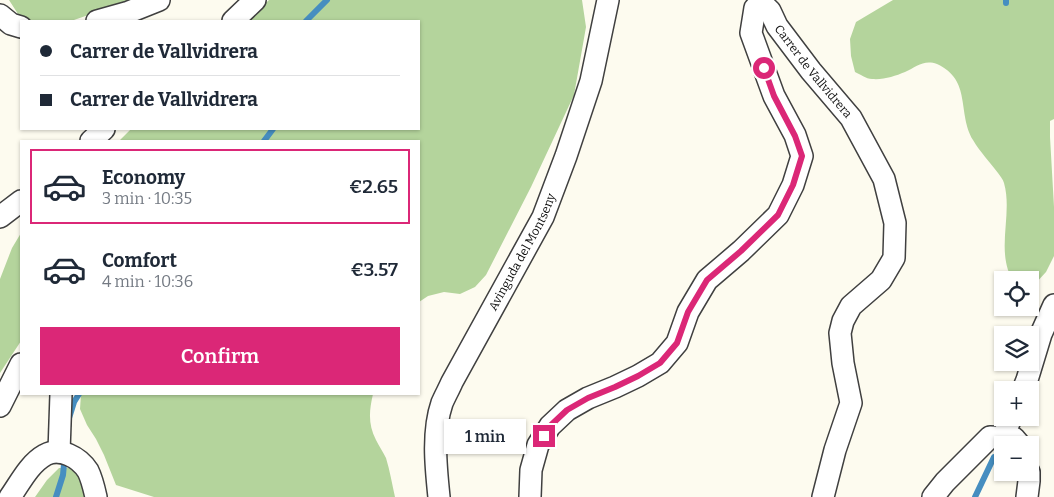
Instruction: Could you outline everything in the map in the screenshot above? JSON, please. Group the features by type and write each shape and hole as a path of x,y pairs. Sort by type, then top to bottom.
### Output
{"street":[{"path":"101,20 129,12 159,0"},
{"path":"234,20 255,0"},
{"name":"Avinguda del Montseny","path":"439,497 436,461 437,427 442,404 452,382 543,217 591,81 608,0"},
{"name":"Carrer de Vallvidrera","path":"530,497 531,470 538,445 550,426 567,410 588,398 630,380 660,363 677,343 688,312 707,280 741,251 778,215 793,185 802,156 795,136 774,96 751,33 755,8 762,1 794,49 851,118 884,179 895,223 894,258 881,280 851,306 843,321 840,333 842,363 851,403 835,450 823,497"},
{"path":"0,15 12,24 20,27"},
{"path":"92,140 103,130"},
{"path":"0,217 20,202"},
{"path":"1027,381 1041,334 1054,305"},
{"path":"0,406 20,366"},
{"path":"59,452 61,395"},
{"path":"933,497 945,482 990,437 994,438"},
{"path":"10,497 23,477 38,460 51,453 59,452 68,454 82,464 93,483 96,497"},
{"path":"1027,497 1029,481"}],"green space":[{"path":"9,0 132,0 74,20 30,20 18,14"},
{"path":"269,0 582,0 586,27 574,95 531,187 486,275 475,287 460,294 444,292 428,296 420,301 420,140 120,140 130,130 420,130 420,20 247,20"},
{"path":"893,0 1054,0 1054,119 1050,121 1050,137 1054,207 1054,256 1046,272 1039,280 1039,271 1008,271 1005,249 1007,204 1004,183 1001,176 979,149 968,130 960,88 955,79 948,71 937,64 928,62 897,75 881,79 868,78 855,72 851,56 850,39 856,22"},
{"path":"20,235 20,343 0,373 0,279 12,248"},
{"path":"81,395 373,395 370,423 376,440 386,458 395,497 154,497 116,485 104,455 80,409"},
{"path":"59,468 75,468 92,497 35,497 47,480"}],"waterway":[{"path":"307,20 327,0"},
{"path":"265,140 272,130"},
{"path":"69,418 78,395"},
{"path":"975,497 994,457"},
{"path":"56,497 63,475 64,464"}],"route":[{"path":"544,436 550,426 567,410 588,398 638,376 660,363 677,343 688,312 707,280 741,251 778,215 793,185 802,156 795,136 774,96 764,68"}]}
